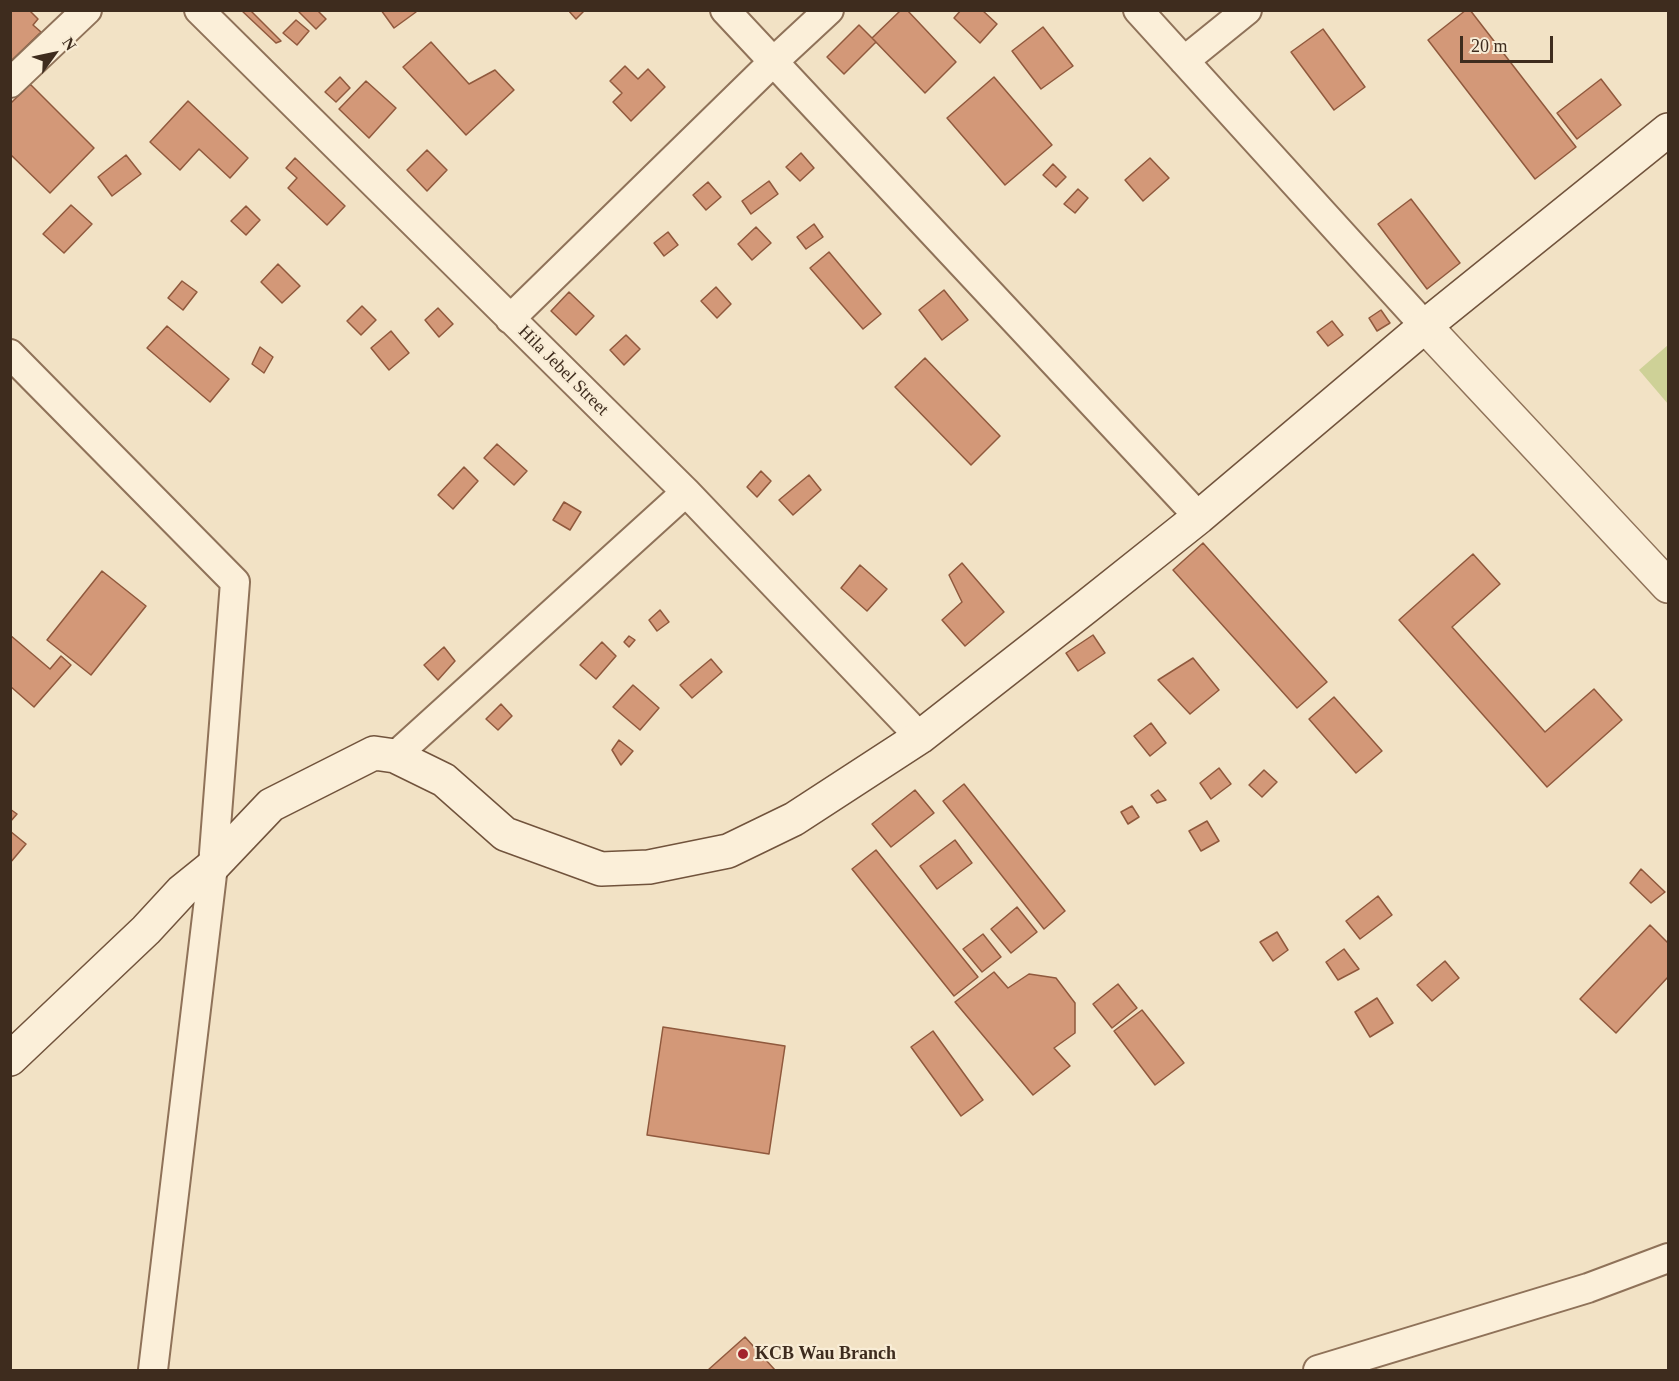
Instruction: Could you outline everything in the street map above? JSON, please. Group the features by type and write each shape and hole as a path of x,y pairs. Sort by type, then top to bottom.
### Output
{"main road":[{"path":"10,1059 146,930 182,891 213,866 271,805 374,753 395,756 444,780 505,834 601,869 650,867 728,851 794,819 920,737 1199,517 1425,326 1668,130"},
{"path":"1425,326 1668,586"}],"street":[{"path":"10,83 87,10"},
{"name":"Hila Jebel Street","path":"200,10 686,492 920,737"},
{"path":"725,10 1199,517"},
{"path":"510,319 829,10"},
{"path":"1138,10 1425,326"},
{"path":"1184,61 1248,10"},
{"path":"10,354 236,582 213,866 153,1371"},
{"path":"395,756 686,492"},
{"path":"1318,1371 1588,1288 1668,1258"}],"green space":[{"path":"1668,345 1668,404 1639,370"}],"building":[{"path":"10,10 29,10 38,19 33,25 41,32 10,62"},
{"path":"241,10 250,10 281,41 276,43"},
{"path":"300,10 317,10 326,19 316,29 299,12"},
{"path":"381,10 415,10 416,12 394,28"},
{"path":"568,10 585,10 576,19"},
{"path":"901,10 907,10 956,62 925,93 872,38"},
{"path":"961,10 982,10 997,24 980,43 954,18"},
{"path":"1466,10 1470,10 1576,147 1535,179 1428,40"},
{"path":"296,20 309,31 297,45 283,33"},
{"path":"859,25 876,42 844,74 827,57"},
{"path":"1043,27 1073,66 1041,89 1012,51"},
{"path":"1323,29 1365,87 1334,110 1291,52"},
{"path":"431,42 469,84 495,70 514,90 466,135 403,67"},
{"path":"625,66 638,79 648,69 665,87 631,121 613,102 622,93 610,81"},
{"path":"340,77 350,88 336,102 325,92"},
{"path":"994,77 1052,145 1005,185 947,118"},
{"path":"1601,79 1621,105 1577,139 1557,113"},
{"path":"366,81 396,108 369,138 339,109"},
{"path":"30,84 94,148 50,193 10,154 10,104"},
{"path":"188,101 248,158 230,178 199,149 180,170 150,142"},
{"path":"427,150 447,170 427,191 407,170"},
{"path":"801,153 814,168 800,181 786,167"},
{"path":"126,155 141,174 112,196 98,177"},
{"path":"295,158 345,206 327,225 288,188 297,178 286,168"},
{"path":"1150,158 1169,178 1143,201 1125,180"},
{"path":"1053,164 1066,177 1056,187 1043,175"},
{"path":"769,181 778,194 751,214 742,201"},
{"path":"708,182 721,197 706,210 693,195"},
{"path":"1078,189 1088,198 1075,213 1064,204"},
{"path":"1411,199 1460,263 1427,289 1378,224"},
{"path":"71,205 92,224 64,253 43,234"},
{"path":"246,206 260,220 246,235 231,221"},
{"path":"814,224 823,237 806,249 797,237"},
{"path":"756,227 771,243 752,260 738,244"},
{"path":"668,232 678,245 664,256 654,243"},
{"path":"829,252 881,314 863,329 810,268"},
{"path":"278,264 300,286 282,303 261,282"},
{"path":"182,281 197,292 183,310 168,298"},
{"path":"716,287 731,304 717,318 701,301"},
{"path":"944,290 968,320 942,340 919,310"},
{"path":"569,292 594,316 576,335 551,311"},
{"path":"362,306 376,320 361,335 347,321"},
{"path":"438,308 453,324 439,337 425,320"},
{"path":"1381,310 1390,323 1377,331 1369,318"},
{"path":"1332,321 1343,335 1328,346 1317,332"},
{"path":"167,326 229,379 210,402 147,348"},
{"path":"391,331 409,353 389,370 371,348"},
{"path":"626,335 640,349 624,365 610,350"},
{"path":"260,347 273,357 264,373 252,364"},
{"path":"925,358 1000,436 971,465 895,387"},
{"path":"497,444 527,471 514,485 484,458"},
{"path":"464,467 478,481 453,509 438,495"},
{"path":"761,471 771,481 757,497 747,487"},
{"path":"809,475 821,490 793,515 779,500"},
{"path":"564,502 581,512 570,530 553,520"},
{"path":"1203,543 1327,682 1297,708 1173,570"},
{"path":"1473,554 1500,584 1452,627 1545,732 1594,689 1622,720 1547,787 1399,620"},
{"path":"962,563 1004,612 965,646 942,620 962,602 949,575"},
{"path":"860,565 887,589 867,611 841,588"},
{"path":"102,571 146,606 91,675 47,640"},
{"path":"660,610 669,622 657,631 649,620"},
{"path":"10,635 50,669 61,656 71,665 34,707 10,686"},
{"path":"1093,635 1105,653 1078,671 1066,653"},
{"path":"629,636 635,640 629,647 624,642"},
{"path":"602,642 616,656 596,679 580,665"},
{"path":"444,647 455,661 438,680 424,665"},
{"path":"1193,658 1219,690 1190,714 1158,680"},
{"path":"711,659 722,672 692,698 680,685"},
{"path":"633,685 659,708 640,730 613,707"},
{"path":"1334,697 1382,751 1356,773 1309,719"},
{"path":"501,704 512,716 498,730 486,719"},
{"path":"1151,723 1166,743 1150,756 1134,736"},
{"path":"619,740 633,751 621,765 612,750"},
{"path":"1219,768 1231,784 1211,799 1200,783"},
{"path":"1264,770 1277,782 1262,797 1249,785"},
{"path":"964,784 1065,911 1044,929 943,801"},
{"path":"915,790 934,813 891,847 872,824"},
{"path":"1158,790 1166,800 1157,803 1151,795"},
{"path":"1132,806 1139,817 1128,824 1121,812"},
{"path":"10,809 17,814 10,822"},
{"path":"1207,821 1219,841 1201,851 1189,831"},
{"path":"10,831 26,844 10,863"},
{"path":"955,840 972,863 937,889 920,866"},
{"path":"876,850 978,977 954,996 852,869"},
{"path":"1641,869 1665,892 1651,903 1630,883"},
{"path":"1378,896 1392,915 1360,939 1346,921"},
{"path":"1017,907 1037,932 1011,953 991,929"},
{"path":"1650,925 1668,943 1668,977 1616,1033 1580,999"},
{"path":"1277,932 1288,950 1273,961 1260,942"},
{"path":"983,934 1001,957 982,972 963,949"},
{"path":"1344,949 1359,969 1338,980 1326,962"},
{"path":"1445,961 1459,978 1432,1001 1417,985"},
{"path":"994,972 1008,988 1029,974 1056,978 1075,1003 1075,1033 1054,1048 1070,1066 1033,1095 955,1002"},
{"path":"1118,984 1137,1008 1112,1028 1093,1004"},
{"path":"1377,998 1393,1023 1370,1037 1355,1012"},
{"path":"1142,1010 1184,1063 1155,1085 1114,1031"},
{"path":"663,1027 785,1046 769,1154 647,1135"},
{"path":"933,1031 983,1100 961,1116 911,1047"},
{"name":"KCB Wau Branch","path":"745,1337 775,1370 708,1370"}],"place":[{"name":"KCB Wau Branch","path":"743,1354"}]}
